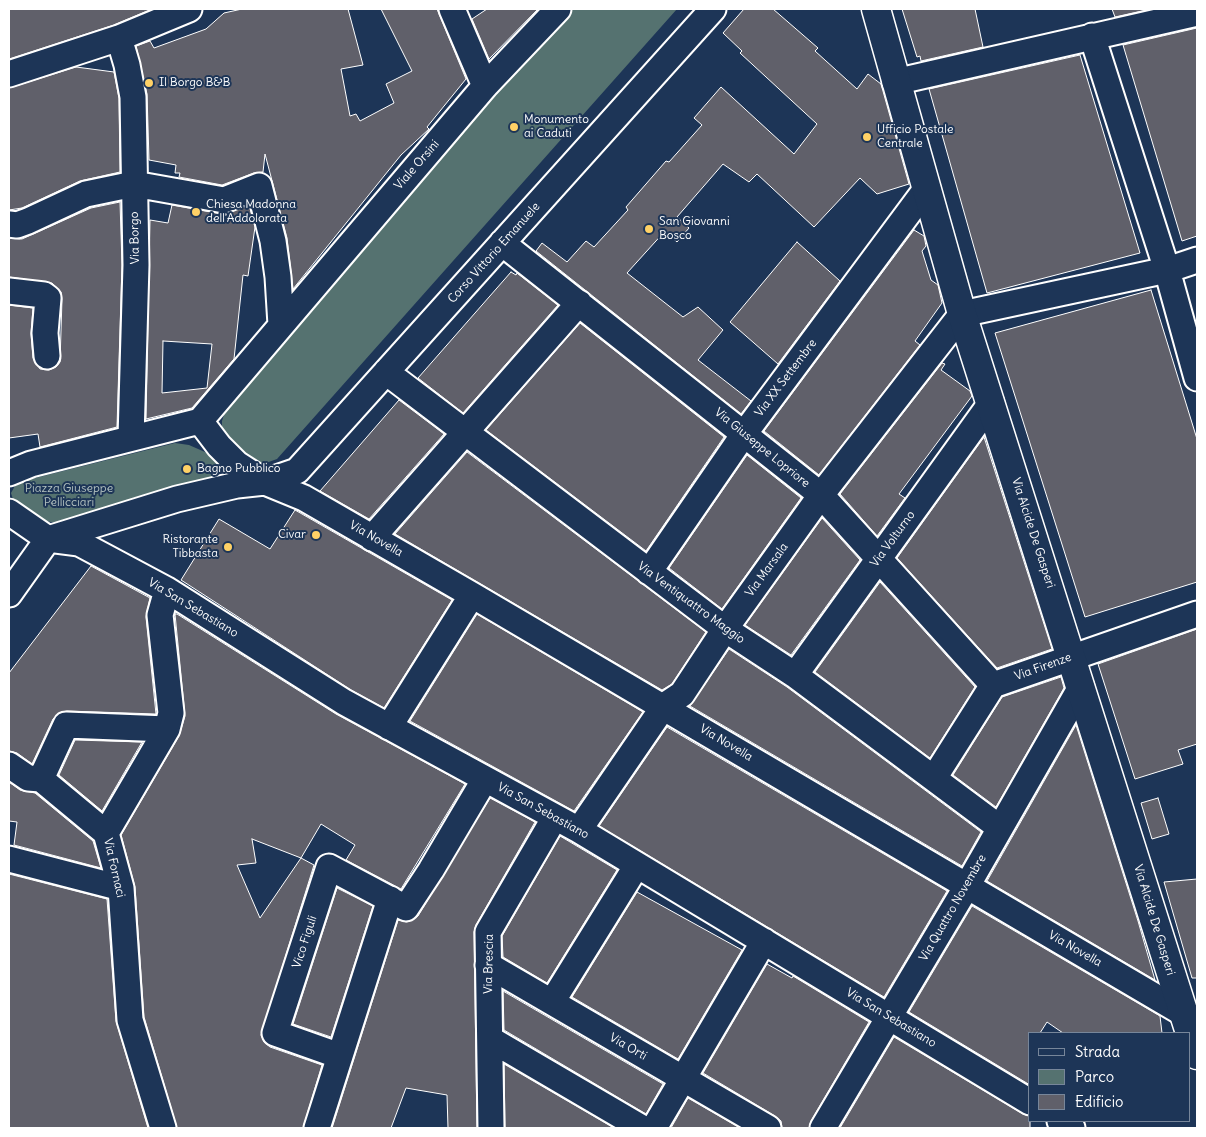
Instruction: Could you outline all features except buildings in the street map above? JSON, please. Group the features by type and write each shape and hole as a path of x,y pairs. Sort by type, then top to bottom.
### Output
{"street":[{"path":"9,74 119,38 147,17 189,9"},
{"path":"452,9 485,86"},
{"name":"Viale Orsini","path":"200,421 485,86 558,9"},
{"name":"Corso Vittorio Emanuele","path":"265,482 297,471 713,9"},
{"name":"Via Alcide De Gasperi","path":"876,9 895,82 962,314 1072,656 1189,1032"},
{"path":"895,82 1197,13"},
{"path":"1092,36 1167,270 1197,378"},
{"name":"Via Borgo","path":"119,38 127,65 132,97 136,265 131,438"},
{"path":"9,224 17,225 28,222 86,194 134,184 224,200 259,186 273,241 278,277 281,325"},
{"name":"Via XX Settembre","path":"649,572 744,434 927,188"},
{"name":"Via Giuseppe Lopriore","path":"502,243 821,495 994,685"},
{"path":"962,314 1167,270 1197,260"},
{"path":"9,291 44,295 48,298 45,333 48,356"},
{"path":"372,538 579,303"},
{"name":"Via Marsala","path":"579,830 664,706 682,694 725,629 821,495 962,314"},
{"name":"Via Ventiquattro Maggio","path":"386,372 725,629 794,675 1000,828"},
{"name":"Via Volturno","path":"794,675 991,403"},
{"path":"9,472 31,464 200,421"},
{"name":"Via Novella","path":"200,421 219,446 237,464 265,482 304,498 472,594 1183,1013"},
{"path":"9,594 48,540 177,499 238,485 265,482"},
{"path":"9,512 48,540"},
{"name":"Via San Sebastiano","path":"48,540 78,543 167,590 344,702 579,830 1028,1101"},
{"name":"Via Fornaci","path":"163,1128 130,1020 121,888 106,833 167,729 171,713 160,615 167,590"},
{"path":"389,727 472,594"},
{"name":"Via Firenze","path":"994,685 1072,656 1197,614"},
{"path":"934,778 994,685"},
{"name":"Via Quattro Novembre","path":"823,1128 967,886 1081,687"},
{"path":"41,779 66,725 167,729"},
{"path":"9,765 28,778 41,779 106,833"},
{"path":"317,1128 340,1056 398,903 431,870 485,779"},
{"name":"Via Brescia","path":"491,1128 488,932 555,817"},
{"path":"9,859 121,888"},
{"path":"552,1002 637,865"},
{"name":"Vico Figuli","path":"340,1056 275,1033 329,867 398,903"},
{"path":"654,1128 764,941"},
{"name":"Via Orti","path":"488,965 768,1128"},
{"name":"Via Alcide De Gasperi","path":"1191,1037 1197,1055"},
{"path":"490,1039 642,1128"}],"green space":[{"path":"568,9 677,9 277,459 263,464 244,462 222,436 222,421 227,405"},
{"name":"Piazza Giuseppe Pellicciari","path":"175,443 189,445 214,456 222,471 212,481 63,524 39,520 14,503 11,493 16,484"}],"place":[{"name":"Il Borgo B&B","path":"149,83"},
{"name":"Monumento ai Caduti","path":"514,127"},
{"name":"Ufficio Postale Centrale","path":"867,137"},
{"name":"Chiesa Madonna dell'Addolorata","path":"196,212"},
{"name":"San Giovanni Bosco","path":"649,229"},
{"name":"Bagno Pubblico","path":"187,469"},
{"name":"Civar","path":"316,535"},
{"name":"Ristorante Tibbasta","path":"228,547"}]}
